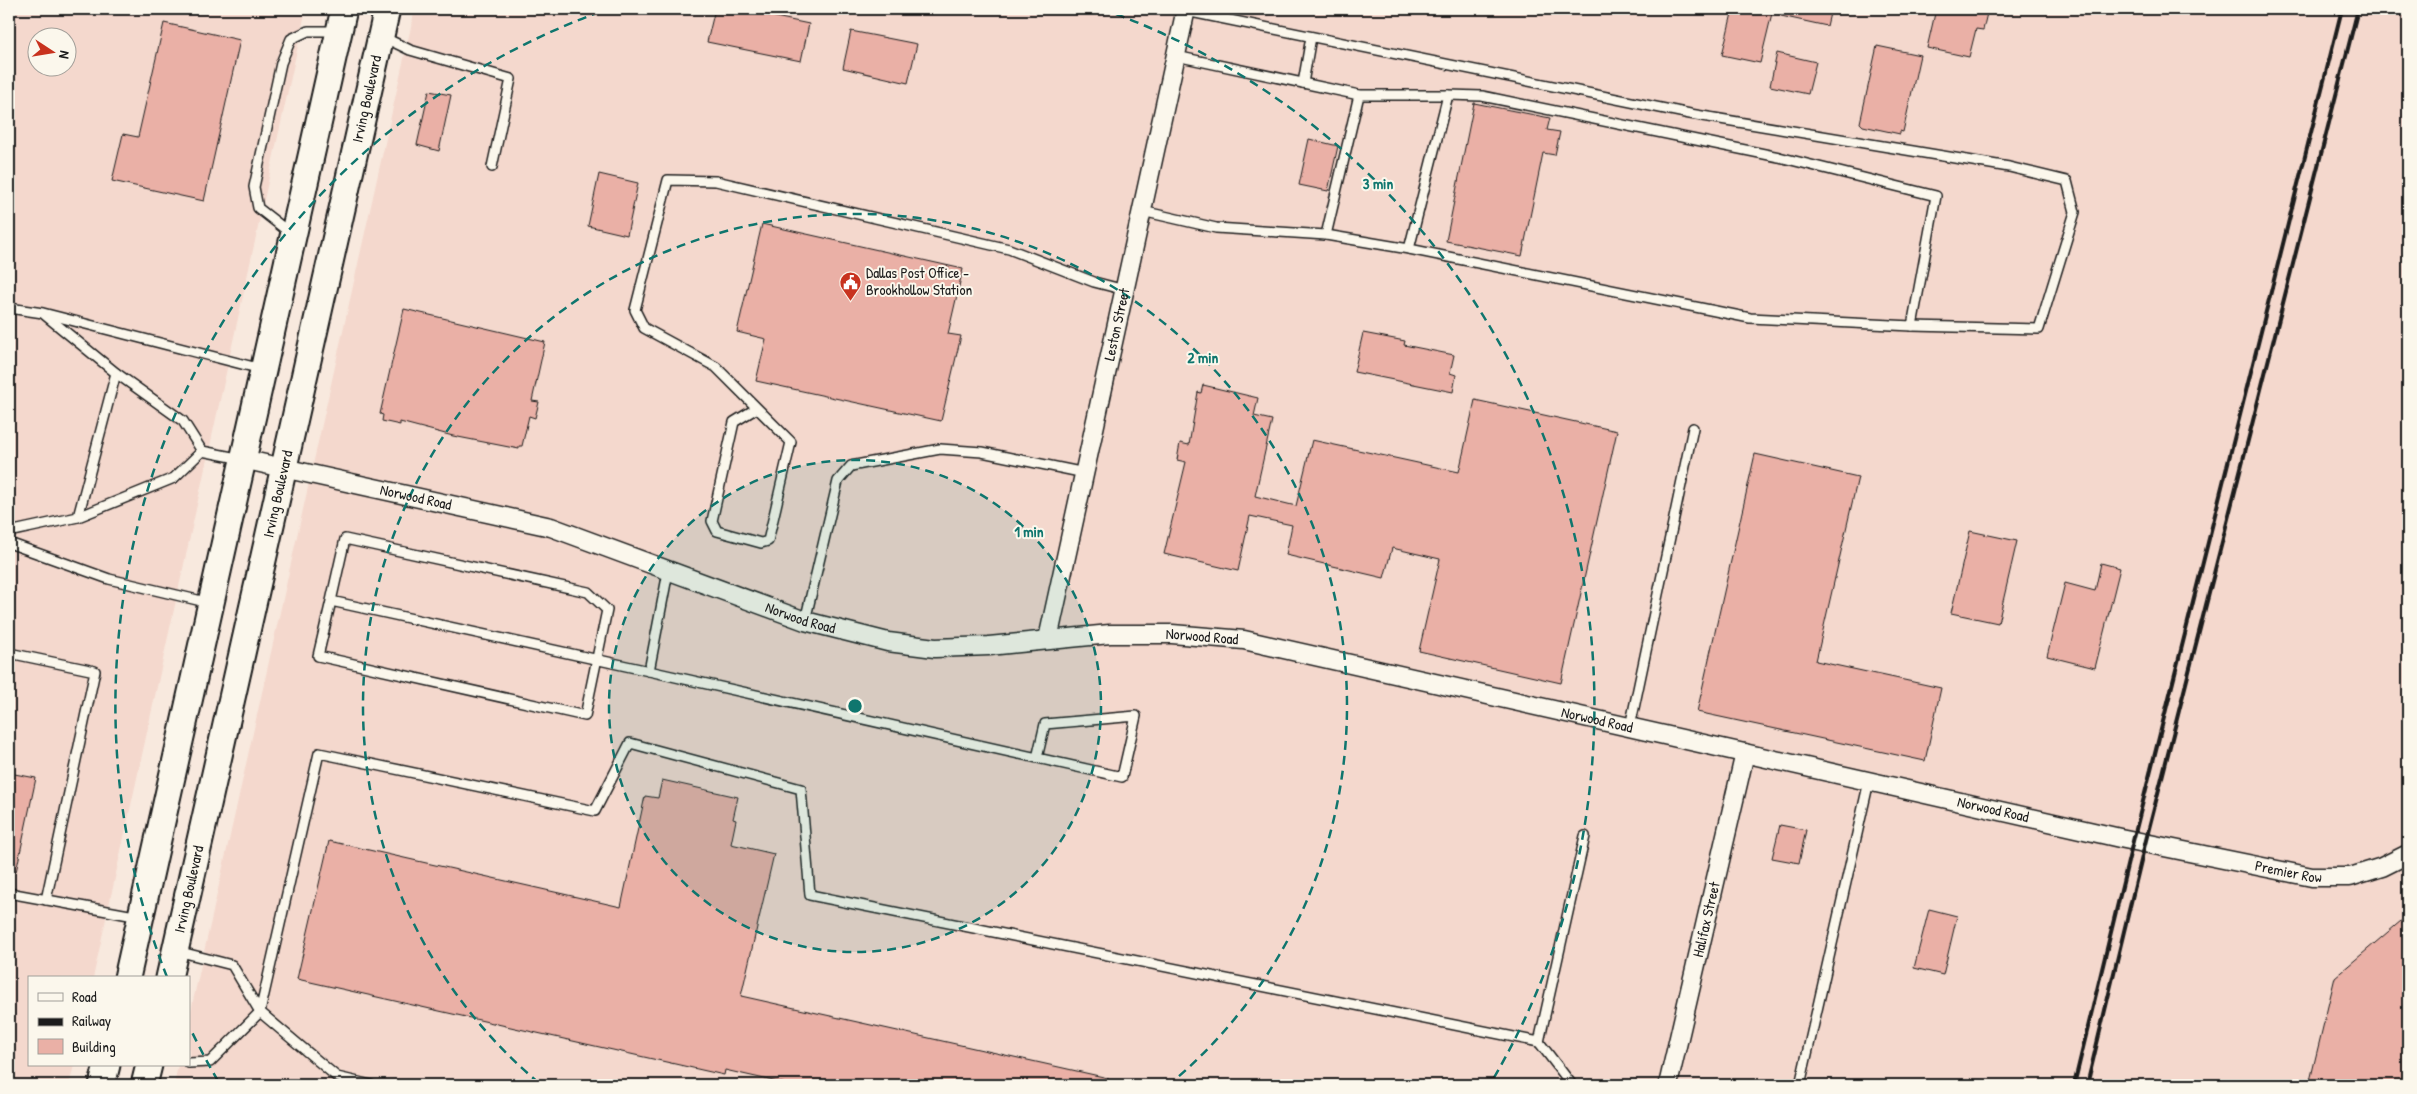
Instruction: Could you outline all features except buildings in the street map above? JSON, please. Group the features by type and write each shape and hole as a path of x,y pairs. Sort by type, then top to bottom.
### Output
{"main road":[{"name":"Irving Boulevard","path":"169,976 387,9"},
{"path":"127,976 341,22 381,36"},
{"path":"134,943 175,951"},
{"path":"102,1085 107,1066"},
{"path":"144,1085 149,1066"}],"street":[{"name":"Leston Street","path":"1048,639 1186,10"},
{"name":"Norwood Road","path":"242,459 551,527 668,572 805,621 888,642 935,648 989,646 1110,634 1163,634 1244,640 2165,848"},
{"name":"Halifax Street","path":"1668,1085 1745,753"},
{"name":"Premier Row","path":"2165,848 2312,877 2350,877 2382,867 2408,854"}],"lane":[{"path":"1142,211 1216,228 1326,235 1409,249 1750,318 1912,326 2039,329 2075,212 2067,181 2009,167 1690,114 1186,10"},
{"path":"292,235 258,208 254,187 281,63 291,39 308,31 341,22"},
{"path":"381,36 410,50 511,79 492,167"},
{"path":"1303,83 1311,37"},
{"path":"1176,56 1359,95 1482,96 1778,157 1936,196 1912,326"},
{"path":"1326,235 1359,95"},
{"path":"1409,249 1448,95"},
{"path":"756,408 734,422 712,521 717,531 761,543 768,542 790,442 716,367 644,328 635,310 668,180 716,181 1009,248 1094,282 1125,290"},
{"path":"9,308 43,313 262,369"},
{"path":"43,313 116,373 183,421 202,451 242,459"},
{"path":"78,517 116,373"},
{"path":"1630,727 1693,428"},
{"path":"805,621 838,482 852,466 940,449 982,452 1085,473"},
{"path":"9,532 78,517 174,478 188,467 202,451"},
{"path":"345,539 588,592 607,610 585,716 318,656 330,602 345,539"},
{"path":"9,543 108,579 210,603"},
{"path":"649,671 668,572"},
{"path":"330,602 1122,777 1136,716 1045,724 1037,758"},
{"path":"9,653 95,671 46,900"},
{"path":"190,1063 210,1062 260,1012 319,753 595,810 630,743 801,789 810,895 1539,1042 1572,1085"},
{"path":"1800,1085 1869,781"},
{"path":"1539,1042 1585,836"},
{"path":"9,893 140,917"},
{"path":"175,951 232,965 260,1012 337,1077 372,1085"}],"shaded area":[{"path":"9,9 306,9 93,976 28,976 28,1066 74,1066 69,1085 9,1085"},
{"path":"415,9 2408,9 2408,1085 174,1085 178,1066 190,1066 190,1015"}],"railway":[{"path":"2074,1085 2133,841 2342,9"},
{"path":"2087,1085 2145,844 2358,9"}],"place":[{"name":"Dallas Post Office - Brookhollow Station","path":"850,301"}]}
